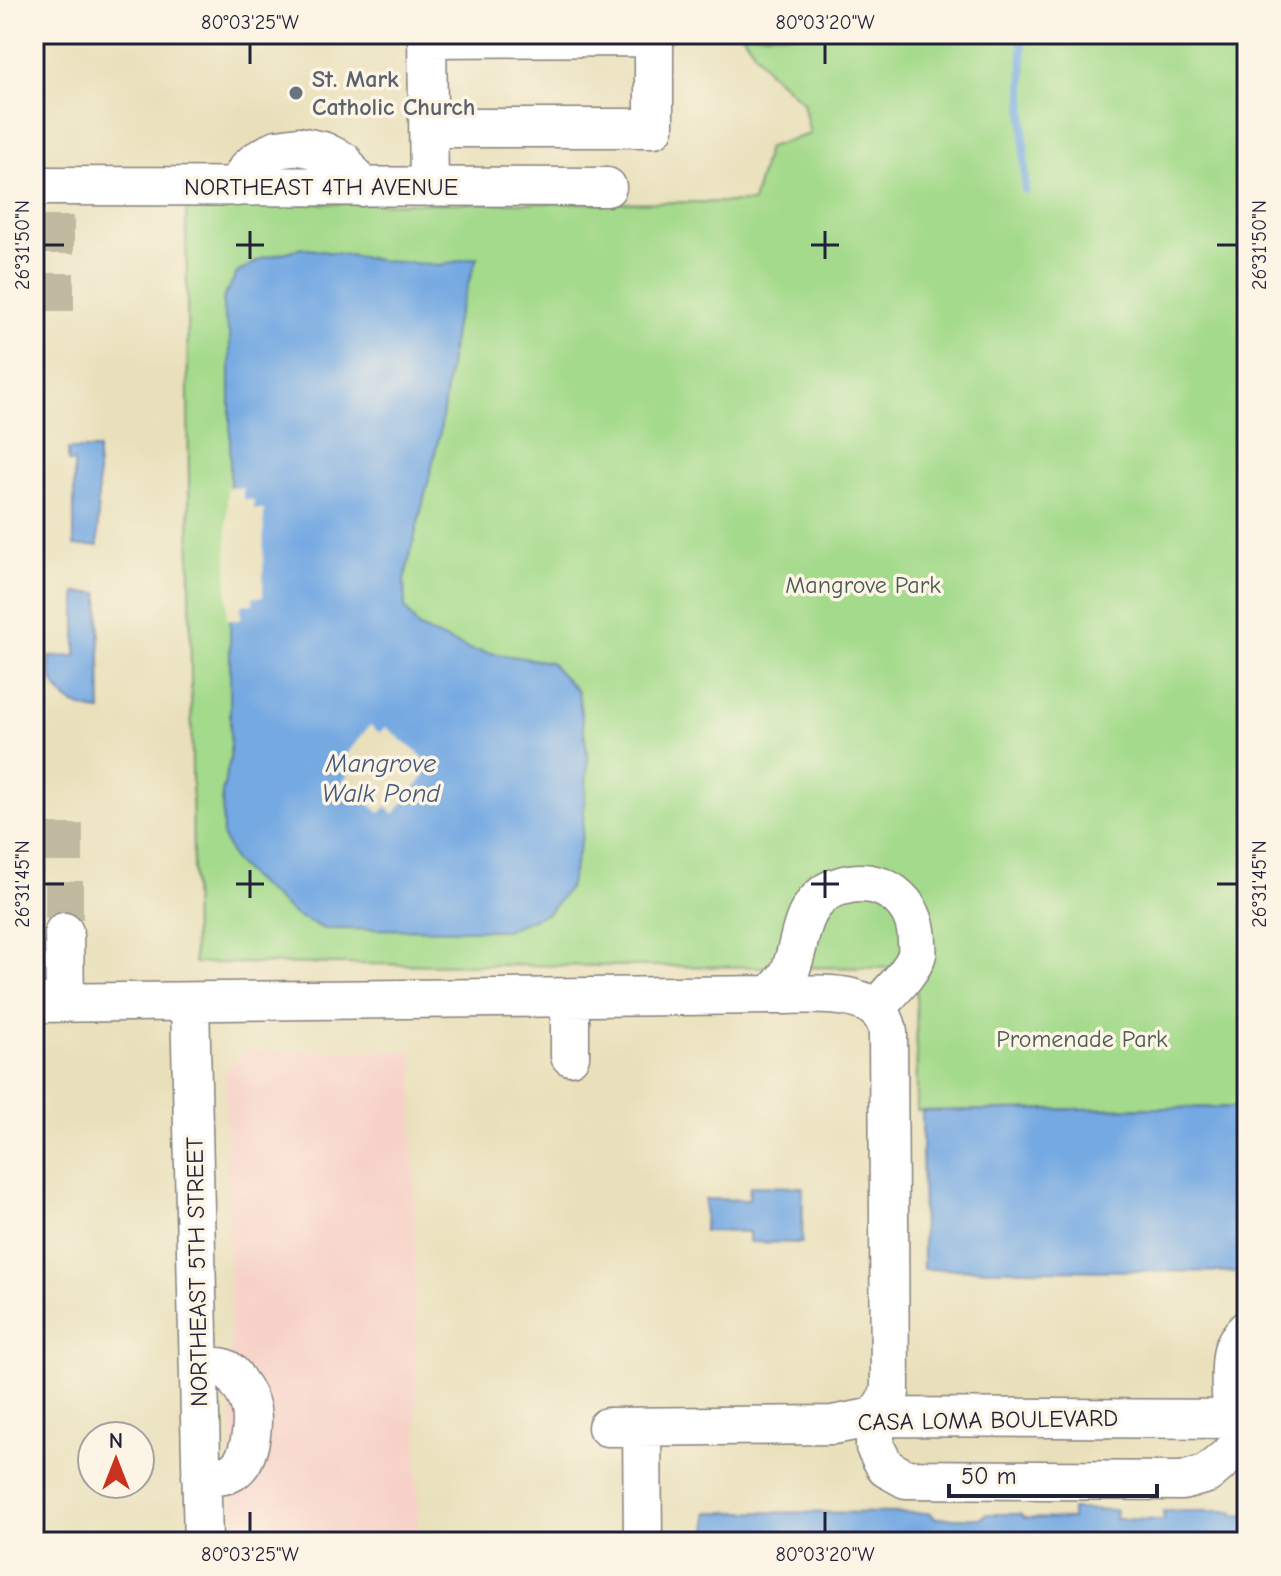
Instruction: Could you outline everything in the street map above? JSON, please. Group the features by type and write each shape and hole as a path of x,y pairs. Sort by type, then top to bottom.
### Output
{"street":[{"path":"429,128 654,128 654,37 427,36 429,187"},
{"name":"NORTHEAST 4TH AVENUE","path":"48,196 237,187 607,187"},
{"path":"771,995 790,970 804,920 812,905 828,890 870,883 893,891 907,907 917,929 917,954 905,976 876,1008"},
{"path":"64,932 49,1003 771,995 843,996 860,999 876,1008 885,1020 888,1033 890,1393 875,1417 875,1447 886,1468 906,1479 1182,1481 1207,1474 1244,1430 1232,1404 1232,1354 1247,1329"},
{"path":"570,998 570,1056"},
{"name":"NORTHEAST 5TH STREET","path":"190,1002 203,1542"},
{"path":"199,1366 226,1368 234,1376 246,1394 252,1422 248,1446 237,1469 228,1475 201,1476"},
{"name":"CASA LOMA BOULEVARD","path":"643,1542 624,1427 833,1425 875,1417 1244,1430"}],"shaded area":[{"path":"248,1051 413,1051 418,1542 234,1542 225,1071"}],"green space":[{"name":"Mangrove Park","path":"742,34 1247,34 1247,1107 917,1111 916,968 194,963 186,204 753,202 768,147 810,134 803,102 768,71"}],"water":[{"name":"Mangrove Walk Pond","path":"302,248 386,261 440,265 477,257 455,324 440,433 404,581 405,608 419,628 471,650 550,662 578,692 588,758 582,837 569,888 548,913 505,930 324,929 295,915 251,878 234,861 223,837 222,793 230,759 230,337 223,299 237,273 263,258"},
{"path":"68,449 98,449 98,546 74,546 74,462 68,462"},
{"path":"76,593 99,593 101,711 70,702 52,679 49,657 76,656"},
{"path":"1247,1107 1247,1272 923,1269 922,1111"},
{"path":"750,1186 803,1187 802,1243 749,1242 749,1232 704,1231 705,1199 749,1200"},
{"path":"1072,1509 1116,1510 1115,1519 1163,1520 1163,1511 1233,1511 1234,1515 1247,1516 1247,1542 708,1542 707,1512 930,1513 935,1518 1020,1514 1024,1518 1072,1519"}],"pier":[{"path":"227,487 243,488 243,499 254,500 254,509 264,509 263,597 253,597 253,604 241,605 241,620 227,620"},
{"path":"370,725 380,733 386,727 424,758 418,766 426,774 394,814 386,807 380,813 342,782 348,775 337,766"}],"waterway":[{"path":"1022,34 1025,190"}],"tunnel":[{"path":"55,216 55,324"},
{"path":"64,824 64,932"}],"place":[{"name":"St. Mark Catholic Church","path":"296,93"}],"park label":[{"name":"Promenade Park","path":"1082,1039"}]}
